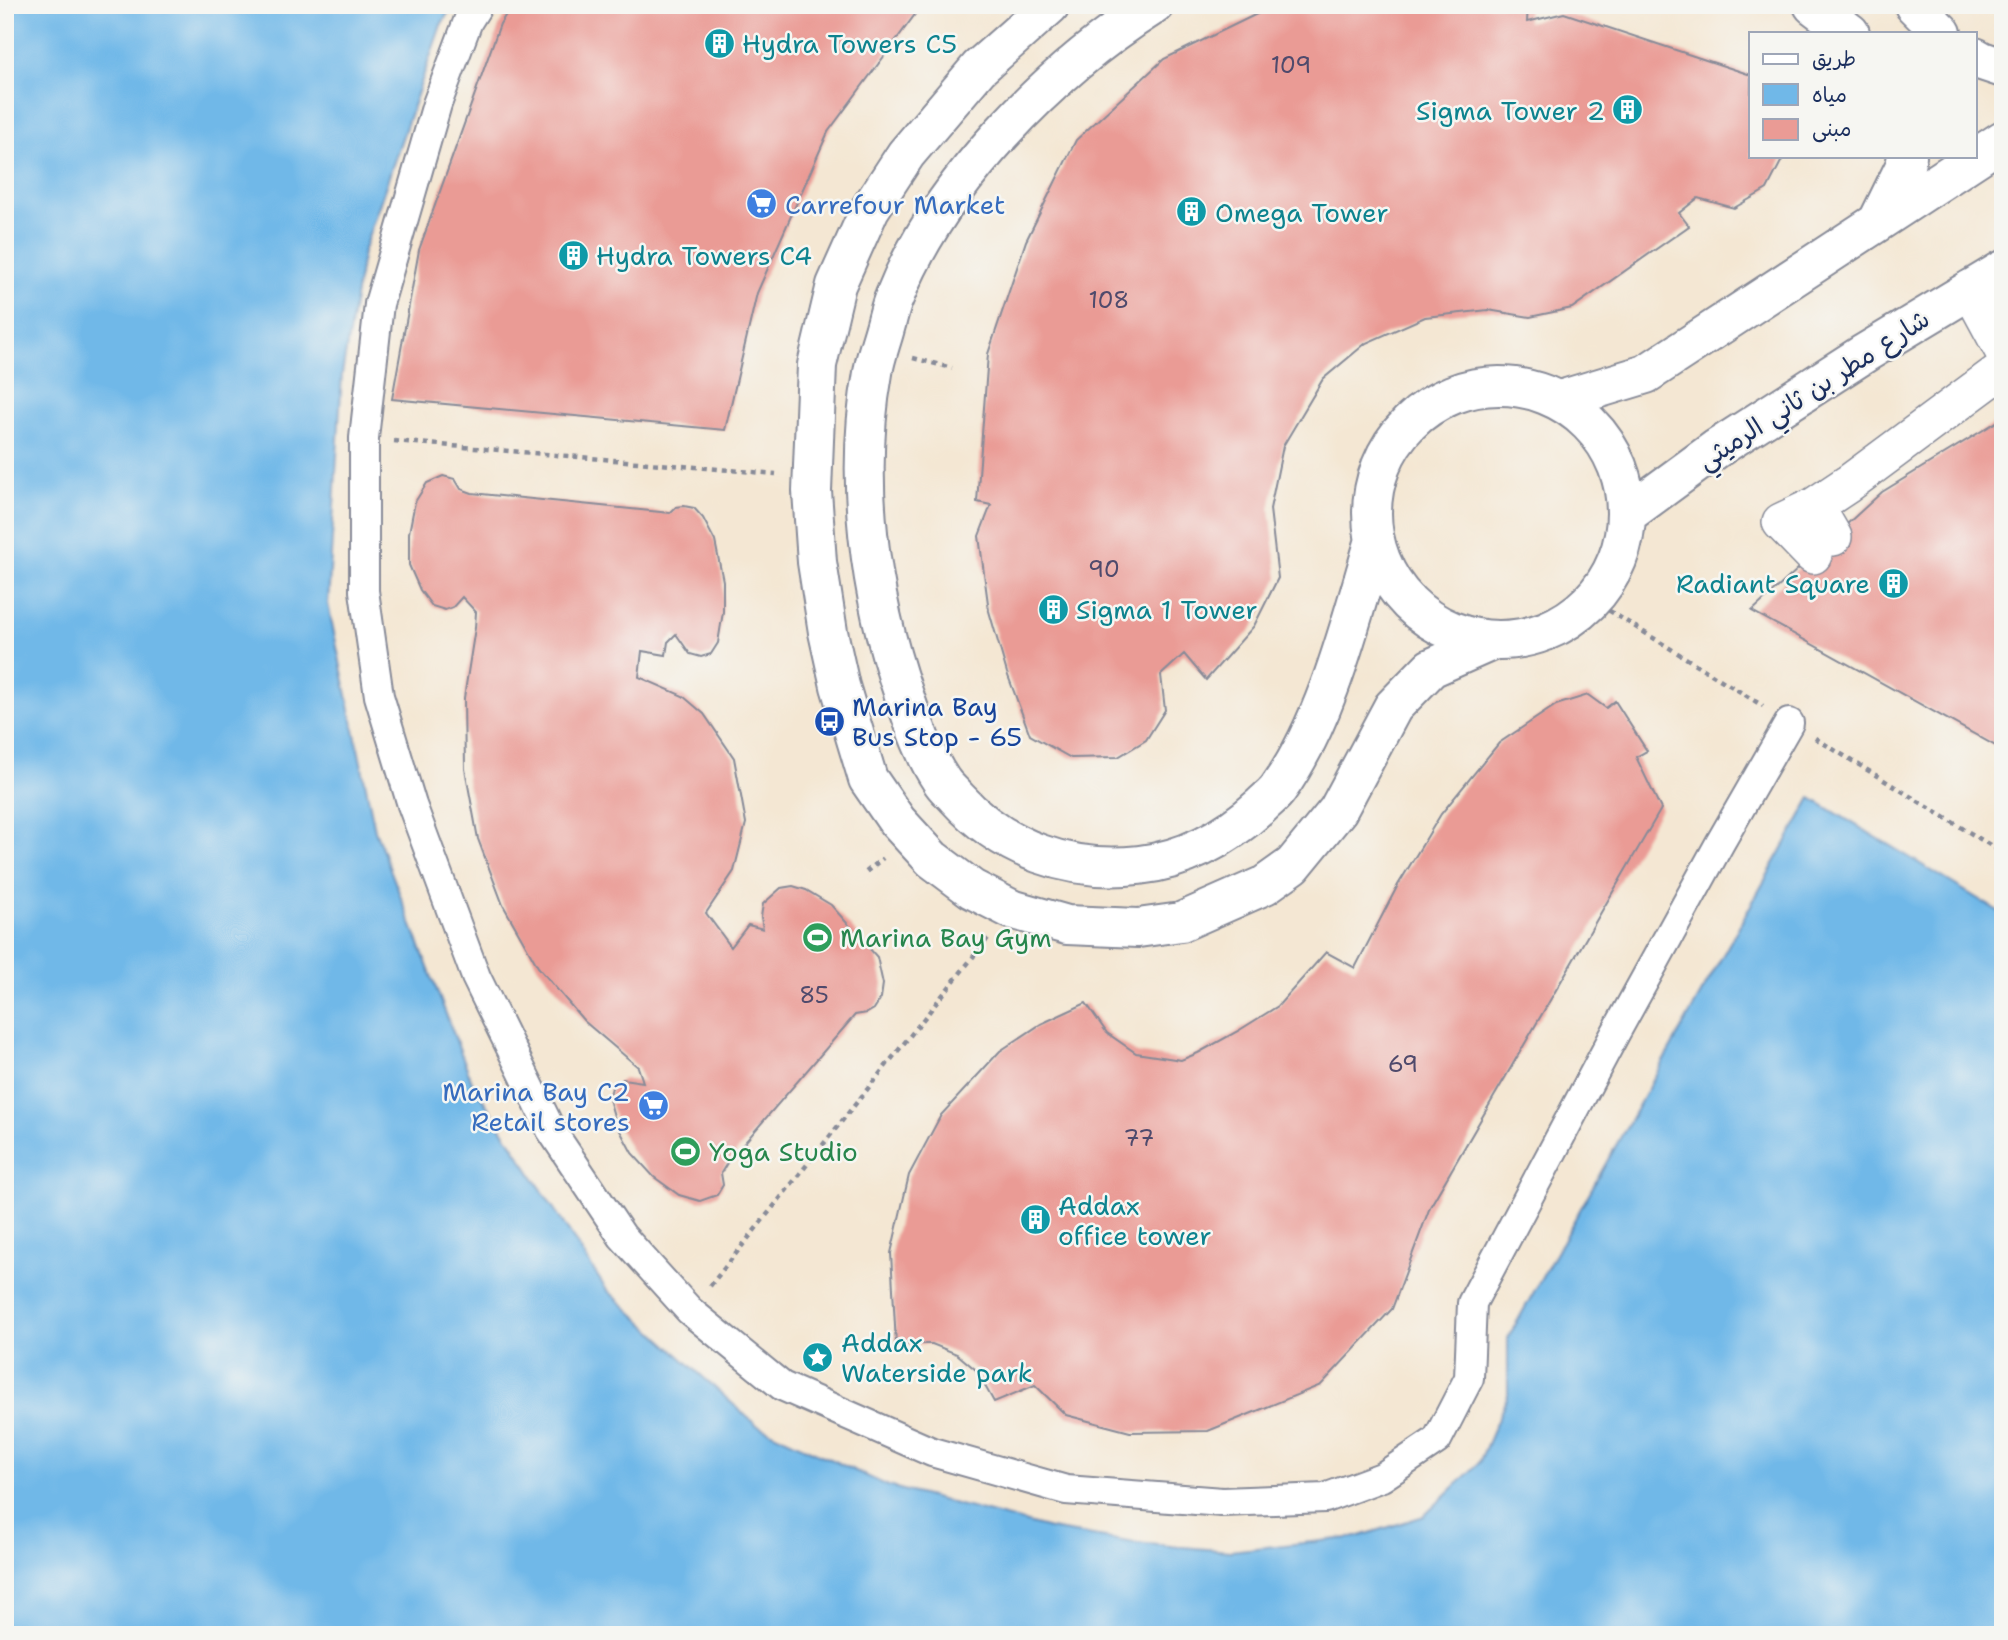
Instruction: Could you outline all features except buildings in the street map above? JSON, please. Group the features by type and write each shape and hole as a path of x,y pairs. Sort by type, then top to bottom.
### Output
{"street":[{"path":"478,5 468,21 437,104 379,304 364,438 364,591 379,695 412,805 477,977 551,1130 622,1236 690,1311 782,1386 932,1452 1066,1490 1222,1503 1325,1498 1382,1477 1437,1440 1469,1378 1472,1303 1616,1032 1789,723"},
{"path":"1050,5 979,68 906,154 870,209 836,285 817,365 812,477 817,562 828,632 840,686 868,779 897,821 932,859 972,889 1011,909 1067,925 1138,928 1181,922 1265,885 1293,865 1338,810 1393,707 1431,668 1492,641"},
{"path":"1154,5 1094,48 1046,89 1003,133 957,188 921,241 894,299 873,370 866,432 867,509 871,562 883,625 895,671 925,749 942,782 972,815 1007,841 1052,859 1113,868 1160,863 1202,848 1241,824 1277,791 1307,741 1338,659 1374,543"},
{"path":"1814,5 1849,32"},
{"path":"1914,5 1941,32"},
{"path":"1976,57 2003,68"},
{"path":"1976,157 2003,140"},
{"path":"1878,221 1907,158"},
{"path":"1560,400 1646,374 1975,158"},
{"name":"شارع مطر بن ثاني الرميثي","path":"1626,515 1716,449 1865,353 2003,270"},
{"path":"1970,289 2003,351"},
{"path":"1823,546 1781,522 1815,506 1848,484 2003,369"},
{"path":"1478,386 1520,386 1560,400 1596,429 1619,469 1626,515 1622,546 1611,575 1592,600 1563,624 1529,638 1492,641 1452,633 1417,612 1390,581 1374,543 1371,501 1382,460 1405,424 1438,399 1478,386"}],"path":[{"path":"364,438 812,477"},
{"path":"690,1311 1011,909"}],"water":[{"path":"5,5 453,5 441,25 363,252 342,374 328,604 375,830 473,1084 606,1289 756,1425 888,1486 1050,1529 1135,1543 1230,1551 1357,1537 1424,1516 1479,1463 1508,1395 1508,1338 1811,798 2003,914 2003,1635 5,1635"}],"place":[{"name":"Hydra Towers C5","path":"719,43"},
{"name":"Sigma Tower 2","path":"1628,110"},
{"name":"Carrefour Market","path":"762,204"},
{"name":"Omega Tower","path":"1192,212"},
{"name":"Hydra Towers C4","path":"573,255"},
{"name":"Radiant Square","path":"1893,583"},
{"name":"Sigma 1 Tower","path":"1053,609"},
{"name":"Marina Bay Bus Stop - 65","path":"829,721"},
{"name":"Marina Bay Gym","path":"817,937"},
{"name":"Marina Bay C2 Retail stores","path":"653,1106"},
{"name":"Yoga Studio","path":"686,1151"},
{"name":"Addax office tower","path":"1035,1220"},
{"name":"Addax Waterside park","path":"818,1357"}]}
